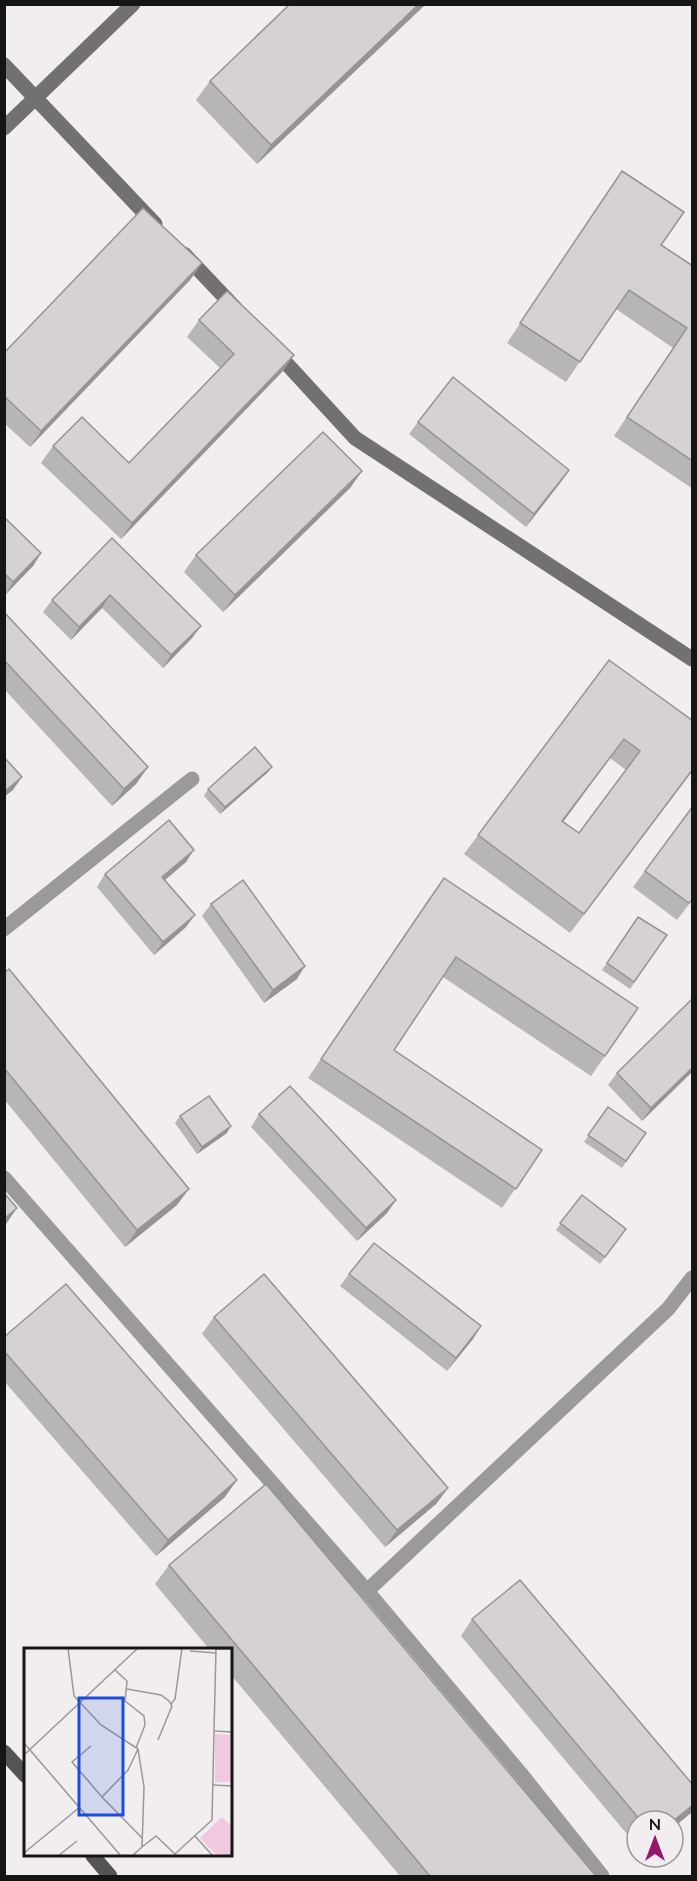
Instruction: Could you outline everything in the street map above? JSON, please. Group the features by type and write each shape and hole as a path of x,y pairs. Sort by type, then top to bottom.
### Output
{"main road":[{"path":"5,1753 24,1774"},
{"path":"94,1857 110,1876"}],"street":[{"path":"4,128 36,100 133,4"},
{"path":"4,65 244,317"},
{"path":"267,343 355,438 693,659"},
{"path":"4,929 192,779"},
{"path":"4,1178 367,1591 521,1774 602,1876"},
{"path":"367,1591 668,1309 693,1278"}],"building":[{"path":"290,4 419,4 271,145 210,81"},
{"path":"622,171 684,212 661,245 693,266 693,461 627,417 687,328 629,290 580,362 520,323"},
{"path":"143,208 202,263 41,431 4,396 4,353"},
{"path":"227,291 294,355 132,523 53,446 82,417 129,463 234,354 199,320"},
{"path":"453,377 569,470 534,514 418,422"},
{"path":"323,432 362,471 235,595 196,555"},
{"path":"4,517 41,553 13,582 4,573"},
{"path":"112,538 201,626 171,655 110,595 79,627 52,600"},
{"path":"4,612 148,767 124,789 4,660"},
{"path":"609,660 693,721 693,769 584,914 478,835","holes":["624,739 640,751 579,833 562,821"]},
{"path":"255,747 272,767 225,807 208,789"},
{"path":"4,757 22,777 4,792"},
{"path":"693,806 693,899 689,903 645,871"},
{"path":"169,820 194,850 162,877 195,915 163,942 105,874"},
{"path":"444,878 638,1008 605,1056 456,957 394,1050 542,1150 516,1189 321,1059"},
{"path":"243,880 305,966 273,990 211,904"},
{"path":"638,917 667,935 634,982 607,963"},
{"path":"9,969 189,1189 137,1230 4,1068 4,973"},
{"path":"693,998 693,1067 651,1108 617,1073"},
{"path":"290,1086 396,1200 366,1228 259,1114"},
{"path":"209,1096 231,1126 202,1147 180,1116"},
{"path":"608,1107 646,1133 626,1161 588,1135"},
{"path":"4,1193 17,1208 4,1219"},
{"path":"582,1195 626,1229 605,1257 560,1223"},
{"path":"374,1243 481,1326 456,1358 349,1274"},
{"path":"264,1274 448,1488 397,1530 214,1317"},
{"path":"66,1284 237,1480 168,1540 4,1351 4,1337"},
{"path":"266,1484 596,1876 430,1876 169,1565"},
{"path":"520,1580 693,1785 693,1805 685,1811 685,1809 631,1809 472,1619"}]}
